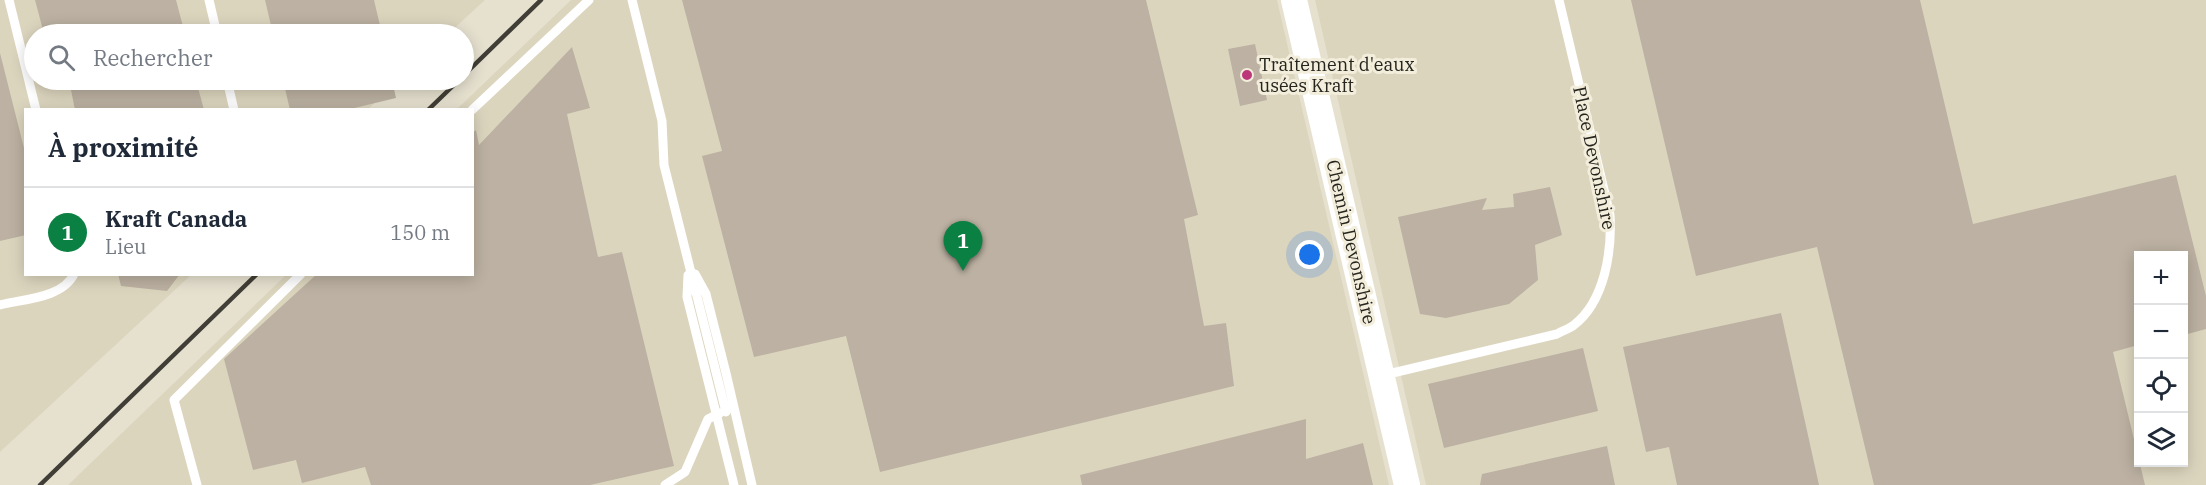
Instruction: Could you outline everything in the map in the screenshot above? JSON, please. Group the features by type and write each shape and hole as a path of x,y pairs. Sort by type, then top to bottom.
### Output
{"street":[{"name":"Chemin Devonshire","path":"1294,0 1407,485"}],"lane":[{"path":"9,0 24,61"},
{"path":"209,0 215,24"},
{"path":"474,108 589,0"},
{"path":"632,0 662,121 664,165 688,260 706,294 734,485"},
{"name":"Place Devonshire","path":"1382,375 1557,334 1574,325 1586,312 1605,276 1611,237 1610,215 1559,0"},
{"path":"31,90 36,108"},
{"path":"229,90 234,108"},
{"path":"688,260 687,297 752,485"},
{"path":"0,305 47,294 64,287 72,276"},
{"path":"197,485 174,400 299,276"},
{"path":"665,485 685,472 708,419 725,412"}],"shaded area":[{"path":"0,0 485,0 459,24 24,24 24,90 389,90 369,108 24,108 24,276 190,276 0,452"},
{"path":"571,0 1277,0 1389,485 68,485 285,276 474,276 474,108 458,108"},
{"path":"1315,0 2206,0 2206,485 1426,485"}],"building":[{"path":"35,0 176,0 182,24 41,24"},
{"path":"265,0 374,0 380,24 271,24"},
{"path":"682,0 1146,0 1198,215 1184,219 1204,326 1226,323 1234,386 880,472 846,336 754,357 702,156 722,151"},
{"path":"1631,0 1920,0 1973,224 2176,175 2206,296 2206,329 2188,334 2188,251 2134,251 2134,346 2113,352 2134,439 2134,467 2141,467 2145,485 1874,485 1817,247 1696,276"},
{"name":"Traîtement d'eaux usées Kraft","path":"1255,44 1267,100 1240,106 1228,49"},
{"path":"572,47 590,108 567,114 598,257 622,252 674,466 590,485 371,485 365,467 302,483 296,460 253,470 224,359 315,276 474,276 474,132 476,130 479,145"},
{"path":"0,53 24,148 24,235 0,241"},
{"path":"71,90 199,90 203,108 75,108"},
{"path":"285,90 394,90 396,98 354,108 290,108"},
{"path":"1550,187 1562,235 1535,245 1538,280 1509,304 1446,318 1420,314 1398,217 1487,198 1482,210 1514,207 1513,194"},
{"path":"118,276 178,276 167,291 121,286"},
{"path":"1781,313 1819,485 1677,485 1669,447 1646,452 1623,347"},
{"path":"1583,348 1598,411 1444,448 1428,384"},
{"path":"1306,419 1306,459 1363,443 1373,485 1082,485 1080,475"},
{"path":"1607,446 1615,485 1480,485 1482,474"}],"railway":[{"path":"474,65 541,0"},
{"path":"430,108 449,90"},
{"path":"40,485 255,276"}],"place":[{"name":"Traîtement d'eaux usées Kraft","path":"1247,75"},
{"name":"Kraft Canada","path":"963,271"}]}
